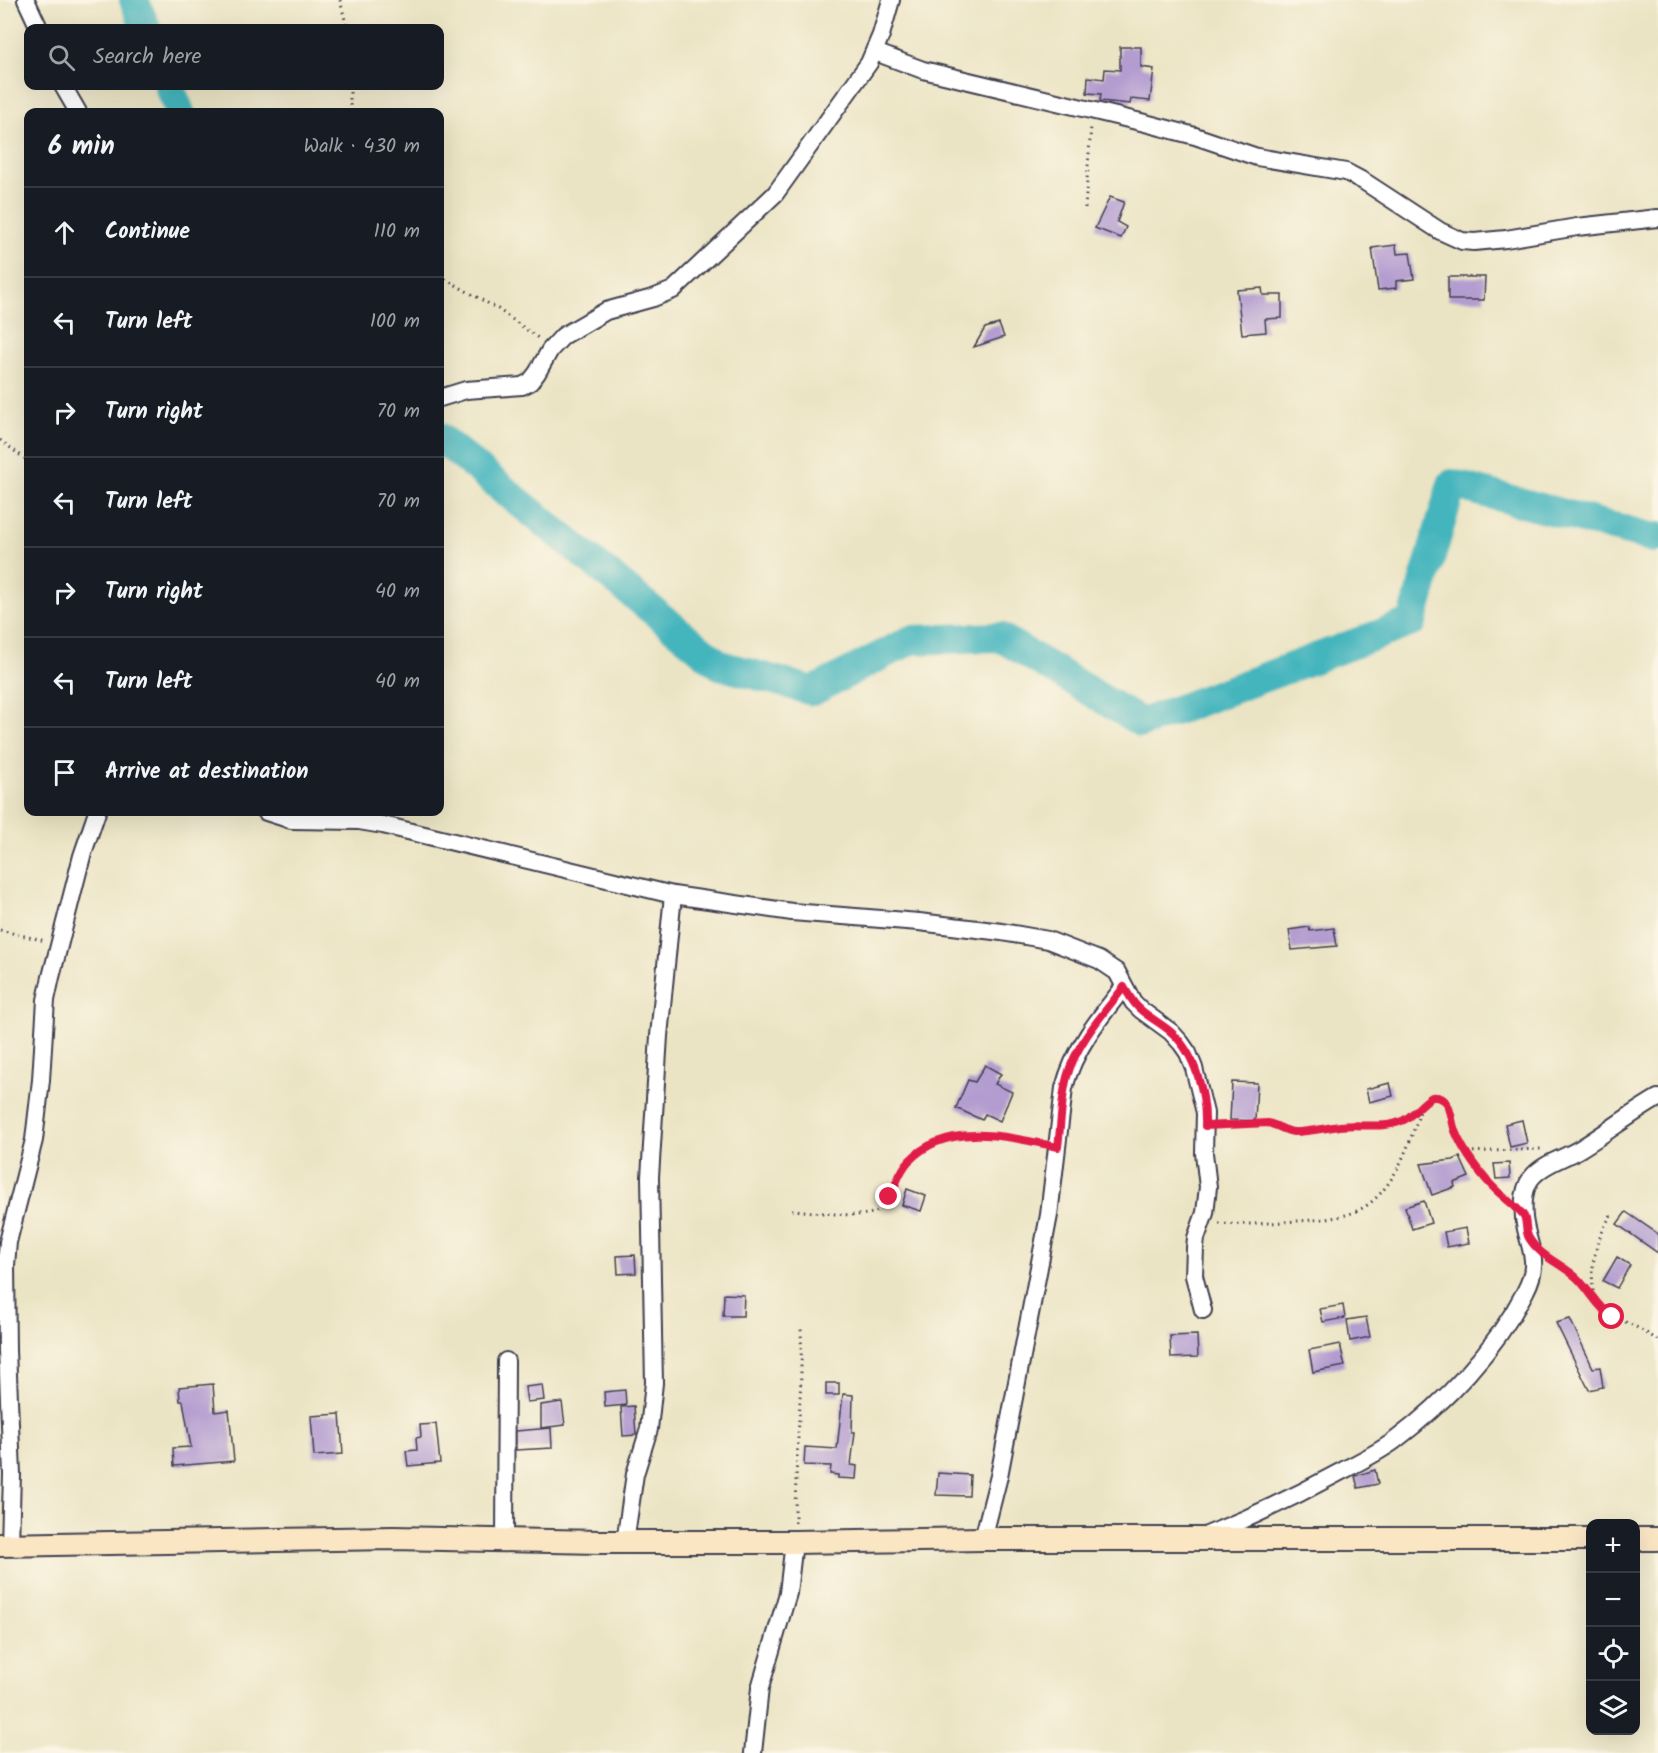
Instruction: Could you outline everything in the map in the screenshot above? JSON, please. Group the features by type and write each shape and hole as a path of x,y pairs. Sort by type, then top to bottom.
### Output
{"main road":[{"path":"5,1545 393,1538 626,1542 983,1539 1586,1539"},
{"path":"1640,1539 1658,1539"}],"street":[{"path":"26,0 37,24"},
{"path":"444,397 466,390 522,386 530,382 550,350 563,336 606,312 673,290 689,277 775,194 869,63 875,52 891,0"},
{"path":"875,52 923,70 1195,136 1257,157 1346,172 1440,231 1462,241 1506,239 1577,227 1658,218"},
{"path":"65,90 76,108"},
{"path":"5,1545 12,1474 6,1265 8,1242 34,1140 41,1080 46,1000 58,944 96,816"},
{"path":"278,816 291,820 359,821 382,825 673,895 792,912 964,927 1048,940 1099,960 1117,972 1132,1002 1171,1032 1188,1053 1203,1099 1208,1200 1196,1238 1194,1270 1203,1310"},
{"path":"626,1542 635,1473 650,1429 654,1383 651,1168 659,1036 673,895"},
{"path":"983,1539 999,1476 1049,1215 1064,1088 1073,1061 1102,1015 1124,987"},
{"path":"1198,1539 1245,1520 1369,1458 1419,1421 1480,1358 1513,1314 1533,1275 1534,1264 1523,1202 1526,1189 1534,1175 1658,1098"},
{"path":"505,1539 506,1361"},
{"path":"753,1753 760,1688 788,1593 794,1542"}],"path":[{"path":"340,0 346,24"},
{"path":"350,90 350,108"},
{"path":"1085,208 1091,110"},
{"path":"444,278 522,325 550,350"},
{"path":"0,440 24,458"},
{"path":"0,930 58,944"},
{"path":"1205,1126 1268,1123 1276,1124 1291,1132 1341,1126 1379,1126 1401,1121 1426,1101 1437,1096 1448,1104 1455,1130 1475,1166 1495,1190 1524,1215"},
{"path":"1202,1221 1233,1224 1280,1222 1353,1213 1378,1195 1390,1178 1406,1152 1421,1106"},
{"path":"792,1210 874,1213 885,1204 910,1160 921,1151 950,1137 982,1135 1058,1147"},
{"path":"1467,1152 1541,1149 1571,1154"},
{"path":"1595,1302 1592,1281 1595,1256 1603,1230 1613,1212"},
{"path":"1528,1237 1541,1253 1577,1278 1603,1311 1658,1340"},
{"path":"794,1542 796,1448 802,1378 801,1327"}],"building":[{"path":"1120,47 1141,47 1141,67 1154,69 1150,101 1131,99 1130,104 1100,101 1101,94 1087,93 1088,77 1104,79 1105,69 1120,70"},
{"path":"1110,197 1124,202 1117,222 1126,227 1121,238 1095,228"},
{"path":"1396,245 1397,254 1410,253 1414,279 1396,281 1396,288 1378,290 1372,248"},
{"path":"1448,277 1485,277 1484,300 1448,300"},
{"path":"1262,288 1263,295 1282,295 1282,318 1265,319 1266,332 1242,334 1237,290"},
{"path":"999,324 1004,337 974,347 985,328"},
{"path":"1309,927 1310,931 1334,928 1337,946 1292,950 1289,930"},
{"path":"985,1065 1001,1074 995,1084 1012,1092 1000,1121 985,1114 982,1120 956,1108 968,1080 975,1082"},
{"path":"1232,1082 1257,1083 1255,1121 1230,1120"},
{"path":"1390,1083 1393,1096 1369,1102 1366,1089"},
{"path":"1522,1120 1527,1143 1510,1147 1505,1124"},
{"path":"1460,1157 1469,1177 1454,1183 1455,1187 1432,1195 1421,1164"},
{"path":"1509,1163 1510,1178 1496,1179 1494,1164"},
{"path":"907,1189 926,1196 921,1211 902,1205"},
{"path":"1424,1201 1431,1223 1412,1229 1405,1207"},
{"path":"1626,1212 1658,1234 1658,1253 1617,1224"},
{"path":"1466,1228 1469,1243 1447,1247 1444,1232"},
{"path":"635,1255 636,1273 618,1274 617,1256"},
{"path":"1617,1257 1630,1265 1617,1288 1603,1281"},
{"path":"724,1294 744,1295 743,1316 723,1316"},
{"path":"1343,1305 1345,1318 1323,1322 1320,1309"},
{"path":"1366,1317 1370,1337 1350,1341 1347,1320"},
{"path":"1570,1319 1593,1368 1600,1367 1603,1387 1589,1390 1556,1323"},
{"path":"1197,1335 1198,1357 1171,1358 1170,1336"},
{"path":"1340,1344 1345,1366 1313,1372 1309,1350"},
{"path":"826,1383 839,1383 839,1395 826,1395"},
{"path":"213,1384 215,1412 229,1410 234,1461 174,1466 173,1448 191,1447 179,1387"},
{"path":"542,1385 544,1400 527,1402 525,1387"},
{"path":"625,1390 626,1405 605,1407 604,1392"},
{"path":"843,1394 853,1395 852,1432 855,1432 851,1465 857,1466 856,1479 838,1478 838,1475 830,1474 831,1466 804,1465 805,1447 837,1449"},
{"path":"562,1402 565,1425 541,1428 541,1405"},
{"path":"634,1406 636,1435 623,1436 621,1407"},
{"path":"340,1414 343,1454 314,1456 311,1416"},
{"path":"436,1424 440,1463 408,1466 406,1451 417,1450 416,1438 421,1437 420,1425"},
{"path":"551,1428 552,1448 516,1450 516,1431"},
{"path":"1375,1470 1378,1484 1358,1488 1355,1476"},
{"path":"938,1473 970,1475 969,1496 936,1495"}],"waterway":[{"path":"134,0 144,24"},
{"path":"171,90 178,108"},
{"path":"444,441 720,665 813,691 911,640 1000,637 1142,723 1412,622 1452,484 1654,538 1658,537"}],"route":[{"path":"889,1197 910,1160 921,1151 950,1137 982,1135 1058,1147 1064,1088 1073,1061 1102,1015 1124,987 1132,1002 1171,1032 1188,1053 1203,1099 1205,1126 1268,1123 1276,1124 1291,1132 1341,1126 1379,1126 1407,1118 1432,1097 1437,1096 1444,1099 1448,1104 1459,1140 1475,1166 1495,1190 1524,1215 1528,1237 1541,1253 1577,1278 1603,1311 1612,1317"}]}
